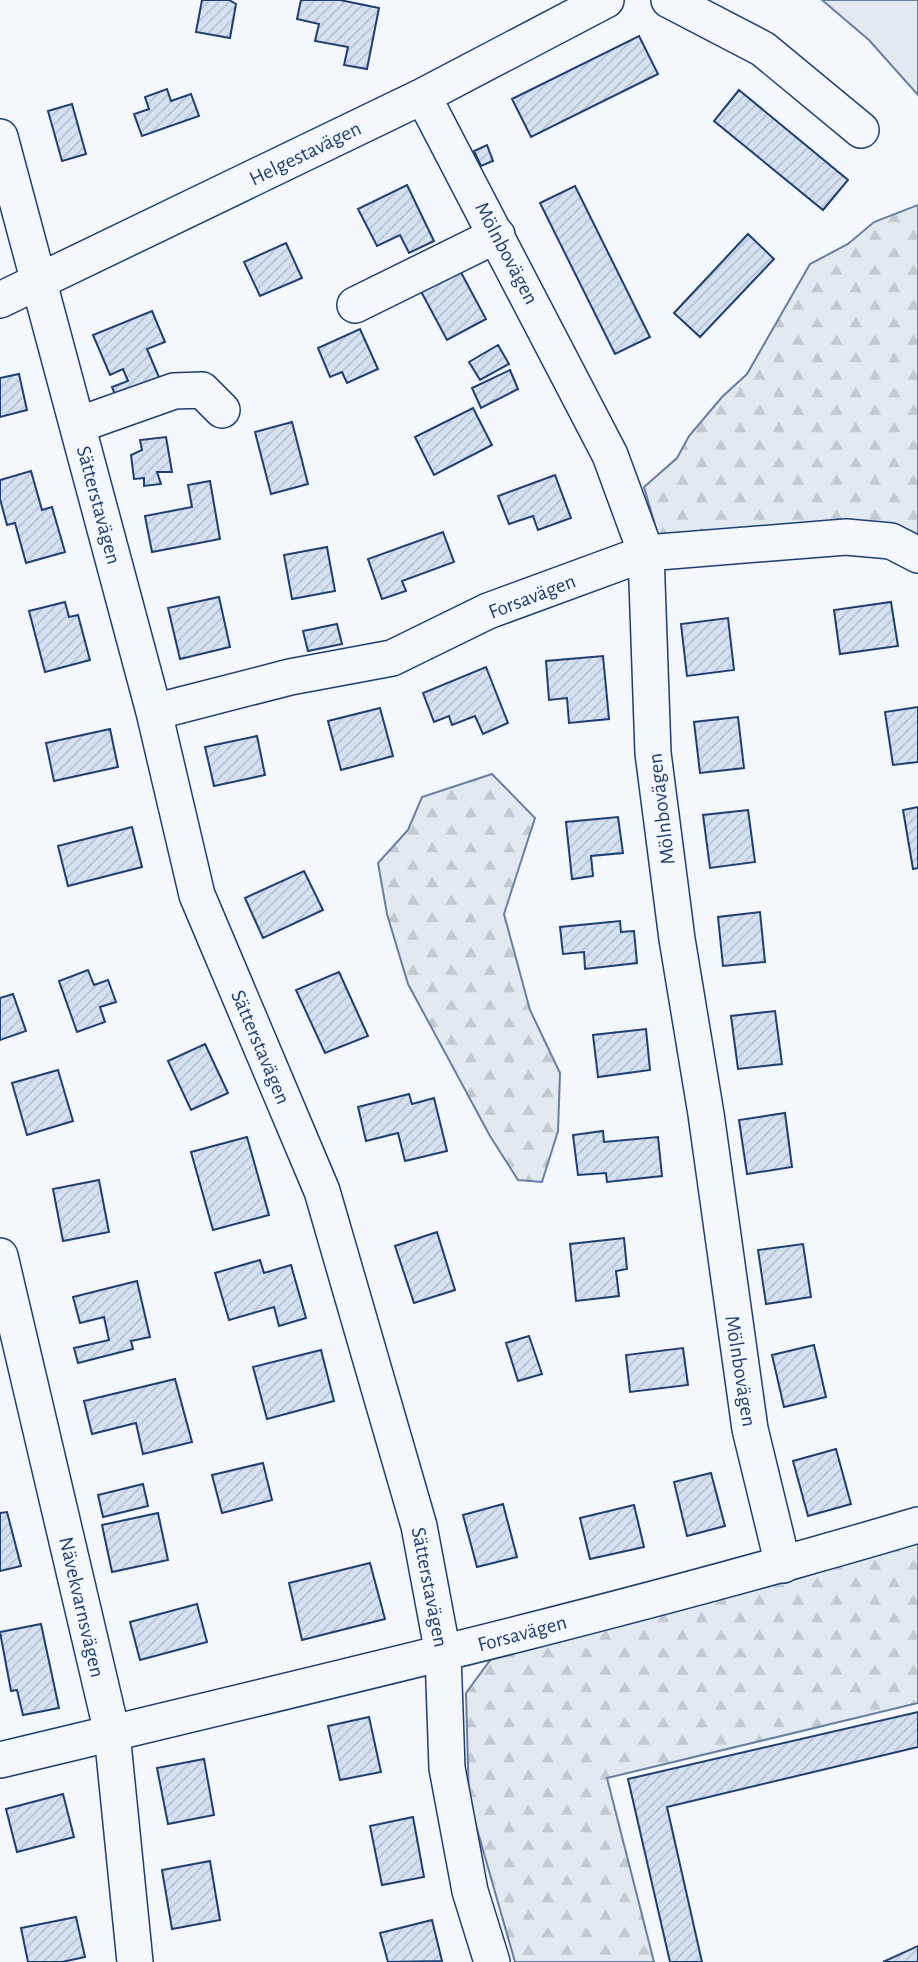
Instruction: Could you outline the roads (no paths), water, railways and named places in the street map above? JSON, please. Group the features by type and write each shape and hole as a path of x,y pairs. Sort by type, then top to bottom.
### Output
{"street":[{"name":"Helgestavägen","path":"0,300 423,96 603,0"},
{"path":"669,0 763,49 861,130"},
{"name":"Mölnbovägen","path":"423,96 610,456 646,553 653,753 677,939 706,1114 750,1429 783,1565"},
{"name":"Sätterstavägen","path":"0,136 154,712 197,895 322,1191 419,1526 443,1654 447,1768 470,1891 492,1962"},
{"path":"355,305 497,235"},
{"path":"78,425 174,391 202,390 222,410"},
{"name":"Forsavägen","path":"154,712 290,677 392,658 488,611 646,553 846,537 891,541 918,555"},
{"name":"Nävekvarnsvägen","path":"0,1256 112,1733 135,1962"},
{"name":"Forsavägen","path":"0,1760 443,1654 783,1565 918,1525"}]}
